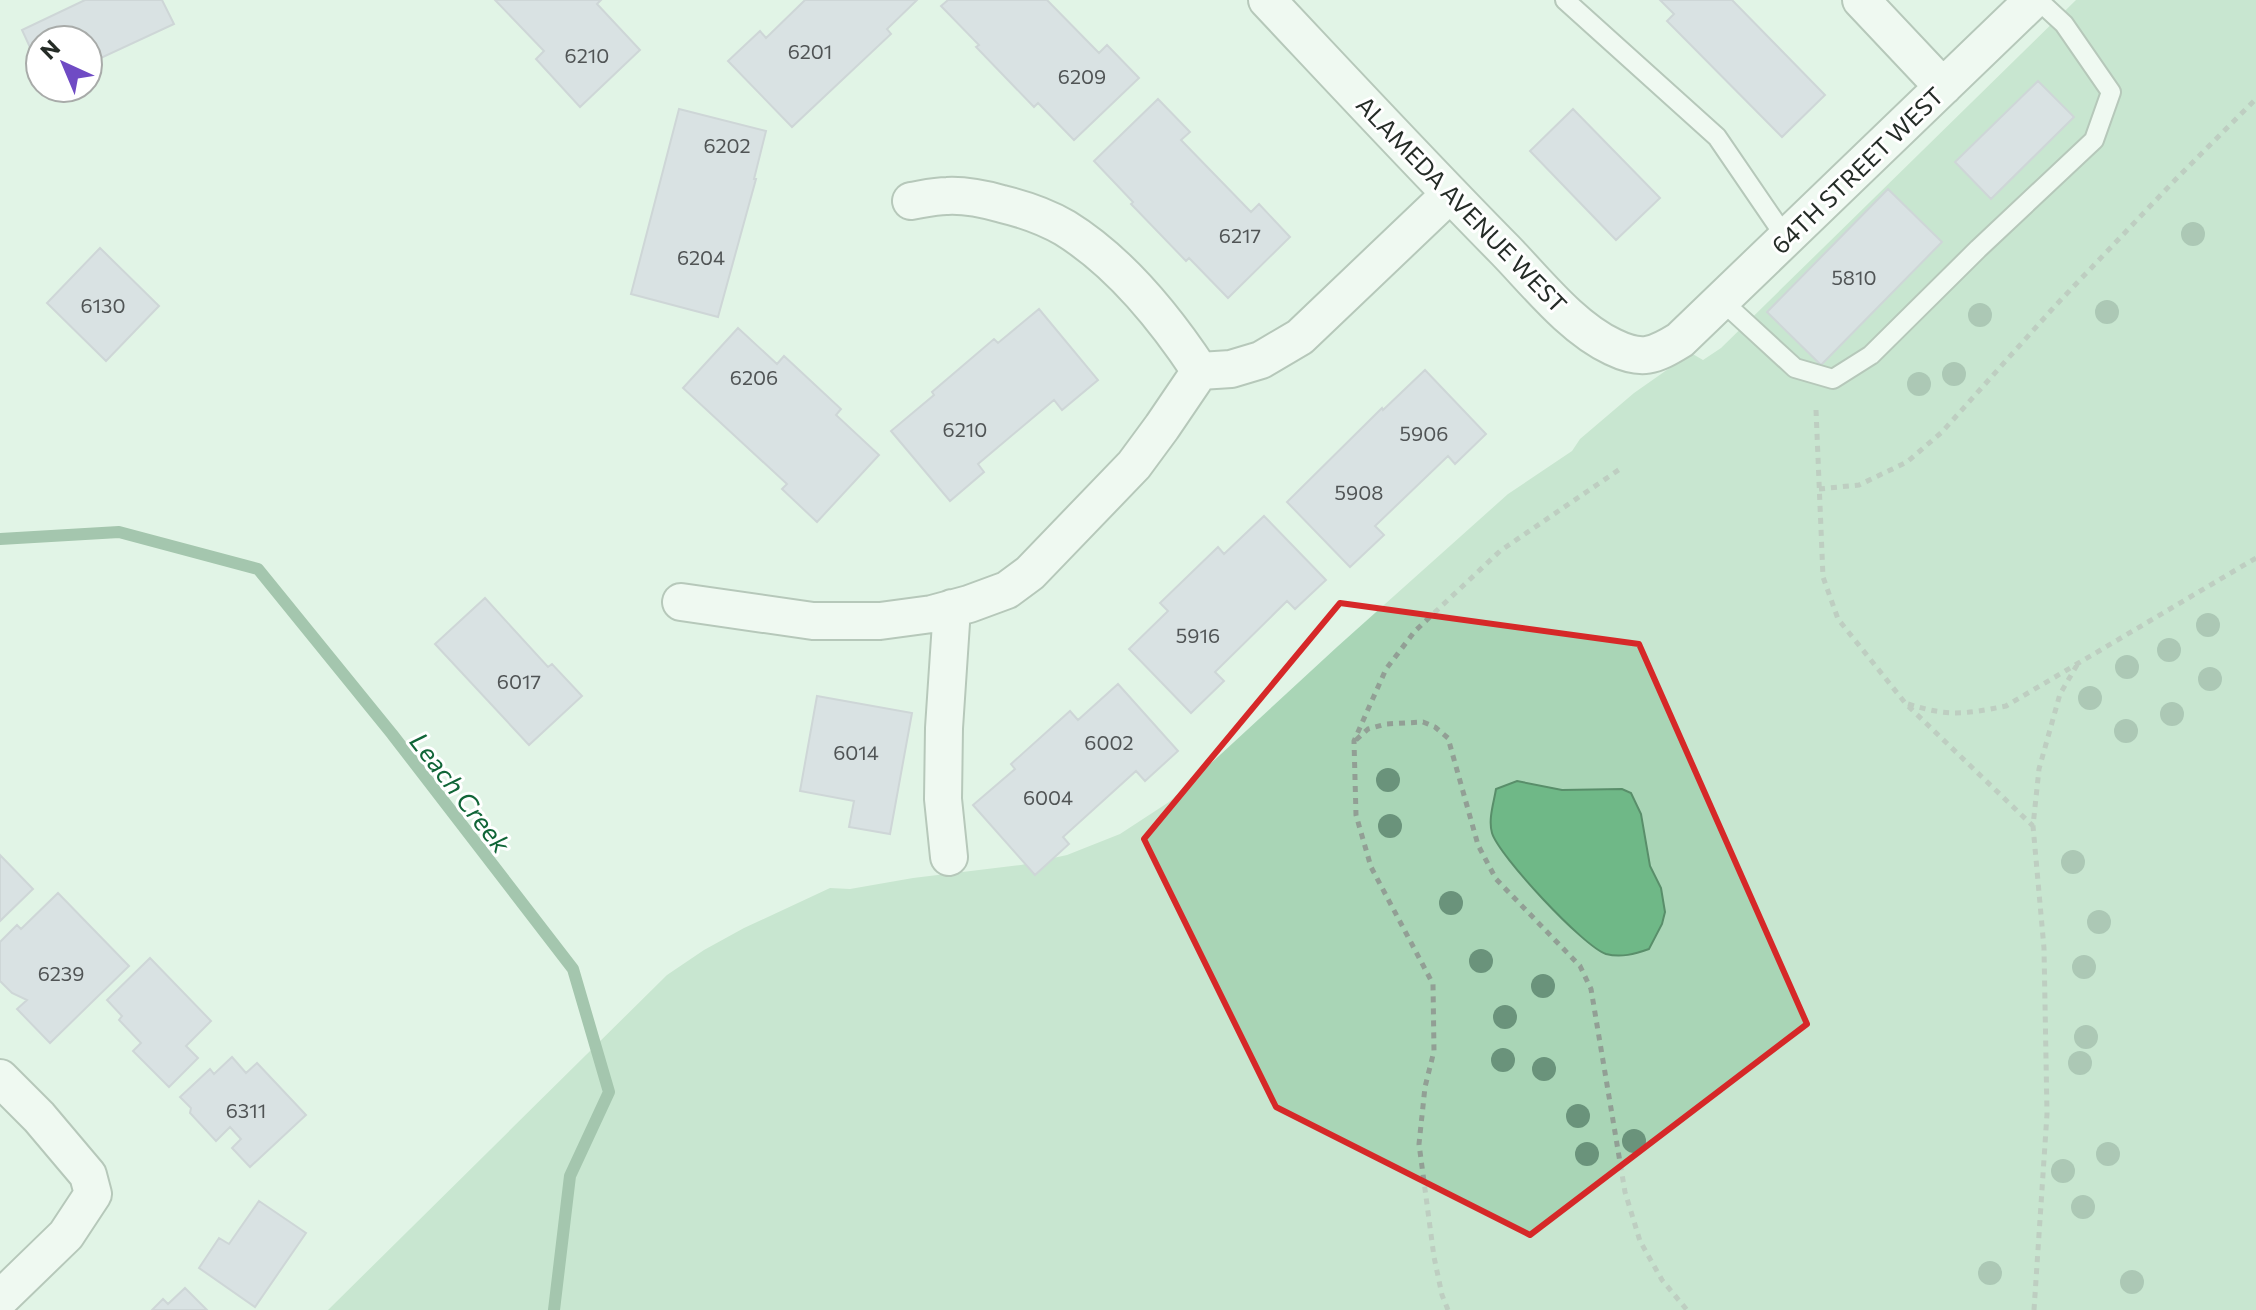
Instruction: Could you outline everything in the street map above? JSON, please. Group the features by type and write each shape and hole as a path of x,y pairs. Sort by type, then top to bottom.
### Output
{"street":[{"name":"ALAMEDA AVENUE WEST","path":"1267,0 1450,194 1584,330 1614,348 1638,355 1657,354 1680,340"},
{"path":"1861,0 1943,87"},
{"name":"64TH STREET WEST","path":"1680,340 2036,0"},
{"path":"1200,371 1231,369 1261,360 1300,337 1450,194"},
{"path":"911,201 947,196 981,198 1021,209 1063,227 1093,248 1135,289 1200,371"},
{"path":"681,602 813,621 880,621 932,614 1007,590 1030,573 1134,465 1200,371"},
{"path":"949,857 943,799 952,608"},
{"path":"0,1078 39,1117 88,1175 93,1194 66,1235 0,1299"}],"lane":[{"path":"1565,0 1717,137 1786,238"},
{"path":"1721,300 1795,368 1833,379 1871,355 2094,140 2111,92 2064,24 2036,0"}],"path":[{"path":"1819,489 1859,485 1907,462 1942,432 2055,306 2256,99"},
{"path":"1816,410 1823,577 1838,619 1906,704 2033,826"},
{"path":"1448,1310 1434,1257 1419,1144 1425,1087 1434,1051 1433,984 1371,867 1356,815 1354,741 1386,669 1415,631 1500,551 1620,469"},
{"path":"1906,704 1963,715 2006,706 2256,558"},
{"path":"2034,1310 2047,1114 2044,948 2033,826 2039,769 2060,694 2077,665"},
{"path":"1354,741 1368,729 1386,724 1423,722 1448,738 1478,845 1496,879 1580,966 1591,989 1625,1192 1640,1241 1662,1280 1687,1310"}],"highlighted area":[{"path":"1340,603 1639,644 1807,1024 1530,1235 1276,1107 1144,839"}],"shaded area":[{"path":"2076,0 2256,0 2256,1310 328,1310 667,975 704,950 830,888 850,889 1021,865 1067,855 1120,834 1169,802 1508,494 1572,451 1580,439 1634,393 1691,353 1703,360 1721,348"},
{"path":"1517,781 1562,790 1622,789 1631,793 1641,814 1650,866 1661,888 1665,912 1649,949 1617,956 1595,948 1562,919 1510,861 1492,833 1491,816 1496,789"}],"building":[{"path":"85,0 162,0 174,24 104,57 104,24 35,24"},
{"path":"495,0 601,0 597,4 640,50 580,107 536,59 544,51"},
{"path":"805,0 917,0 887,29 891,34 792,127 728,61 760,31 766,38"},
{"path":"948,0 1047,0 1099,53 1107,45 1139,78 1074,140 1038,103 1034,107 976,47 979,45 941,6"},
{"path":"1660,0 1732,0 1825,95 1782,137 1667,21 1674,14"},
{"path":"2038,81 2074,117 1991,199 1955,162"},
{"path":"1158,99 1190,132 1181,140 1251,212 1259,204 1290,237 1228,298 1189,258 1186,261 1094,161"},
{"path":"679,109 766,131 718,317 631,294"},
{"path":"1573,109 1660,198 1616,240 1530,151"},
{"path":"1888,189 1942,242 1821,365 1767,312"},
{"path":"100,248 159,306 106,361 47,303"},
{"path":"1039,309 1098,380 1062,410 1054,400 978,464 984,472 950,501 891,431 994,339 998,343"},
{"path":"738,328 777,364 784,356 841,409 836,415 879,455 817,522 782,489 787,484 683,388"},
{"path":"1425,370 1486,434 1455,464 1448,456 1375,526 1384,535 1350,567 1287,502"},
{"path":"1264,516 1326,580 1295,609 1287,601 1215,672 1224,681 1191,713 1129,649 1168,611 1160,603 1218,547 1224,554"},
{"path":"485,598 548,667 552,664 582,696 529,745 435,644"},
{"path":"1118,684 1178,751 1145,781 1136,771 1063,837 1069,844 1035,875 973,805 1015,769 1011,764 1070,711 1078,720"},
{"path":"817,696 912,713 890,834 849,827 854,801 800,791"},
{"path":"0,855 33,889 0,921"},
{"path":"58,893 129,966 50,1043 17,1009 27,1000 12,993 0,981 0,942 17,925 21,929"},
{"path":"150,958 211,1021 186,1046 198,1058 169,1087 133,1051 141,1043 119,1020 122,1016 107,1000"},
{"path":"232,1057 246,1073 257,1063 306,1115 250,1167 232,1148 241,1139 230,1127 216,1141 180,1097 210,1069 214,1074"},
{"path":"259,1201 306,1233 255,1307 199,1268 219,1238 229,1244"},
{"path":"185,1288 207,1310 152,1310 163,1299 168,1304"}],"waterway":[{"name":"Leach Creek","path":"0,539 119,532 258,569 392,734 573,969 609,1092 570,1176 554,1310"}]}
